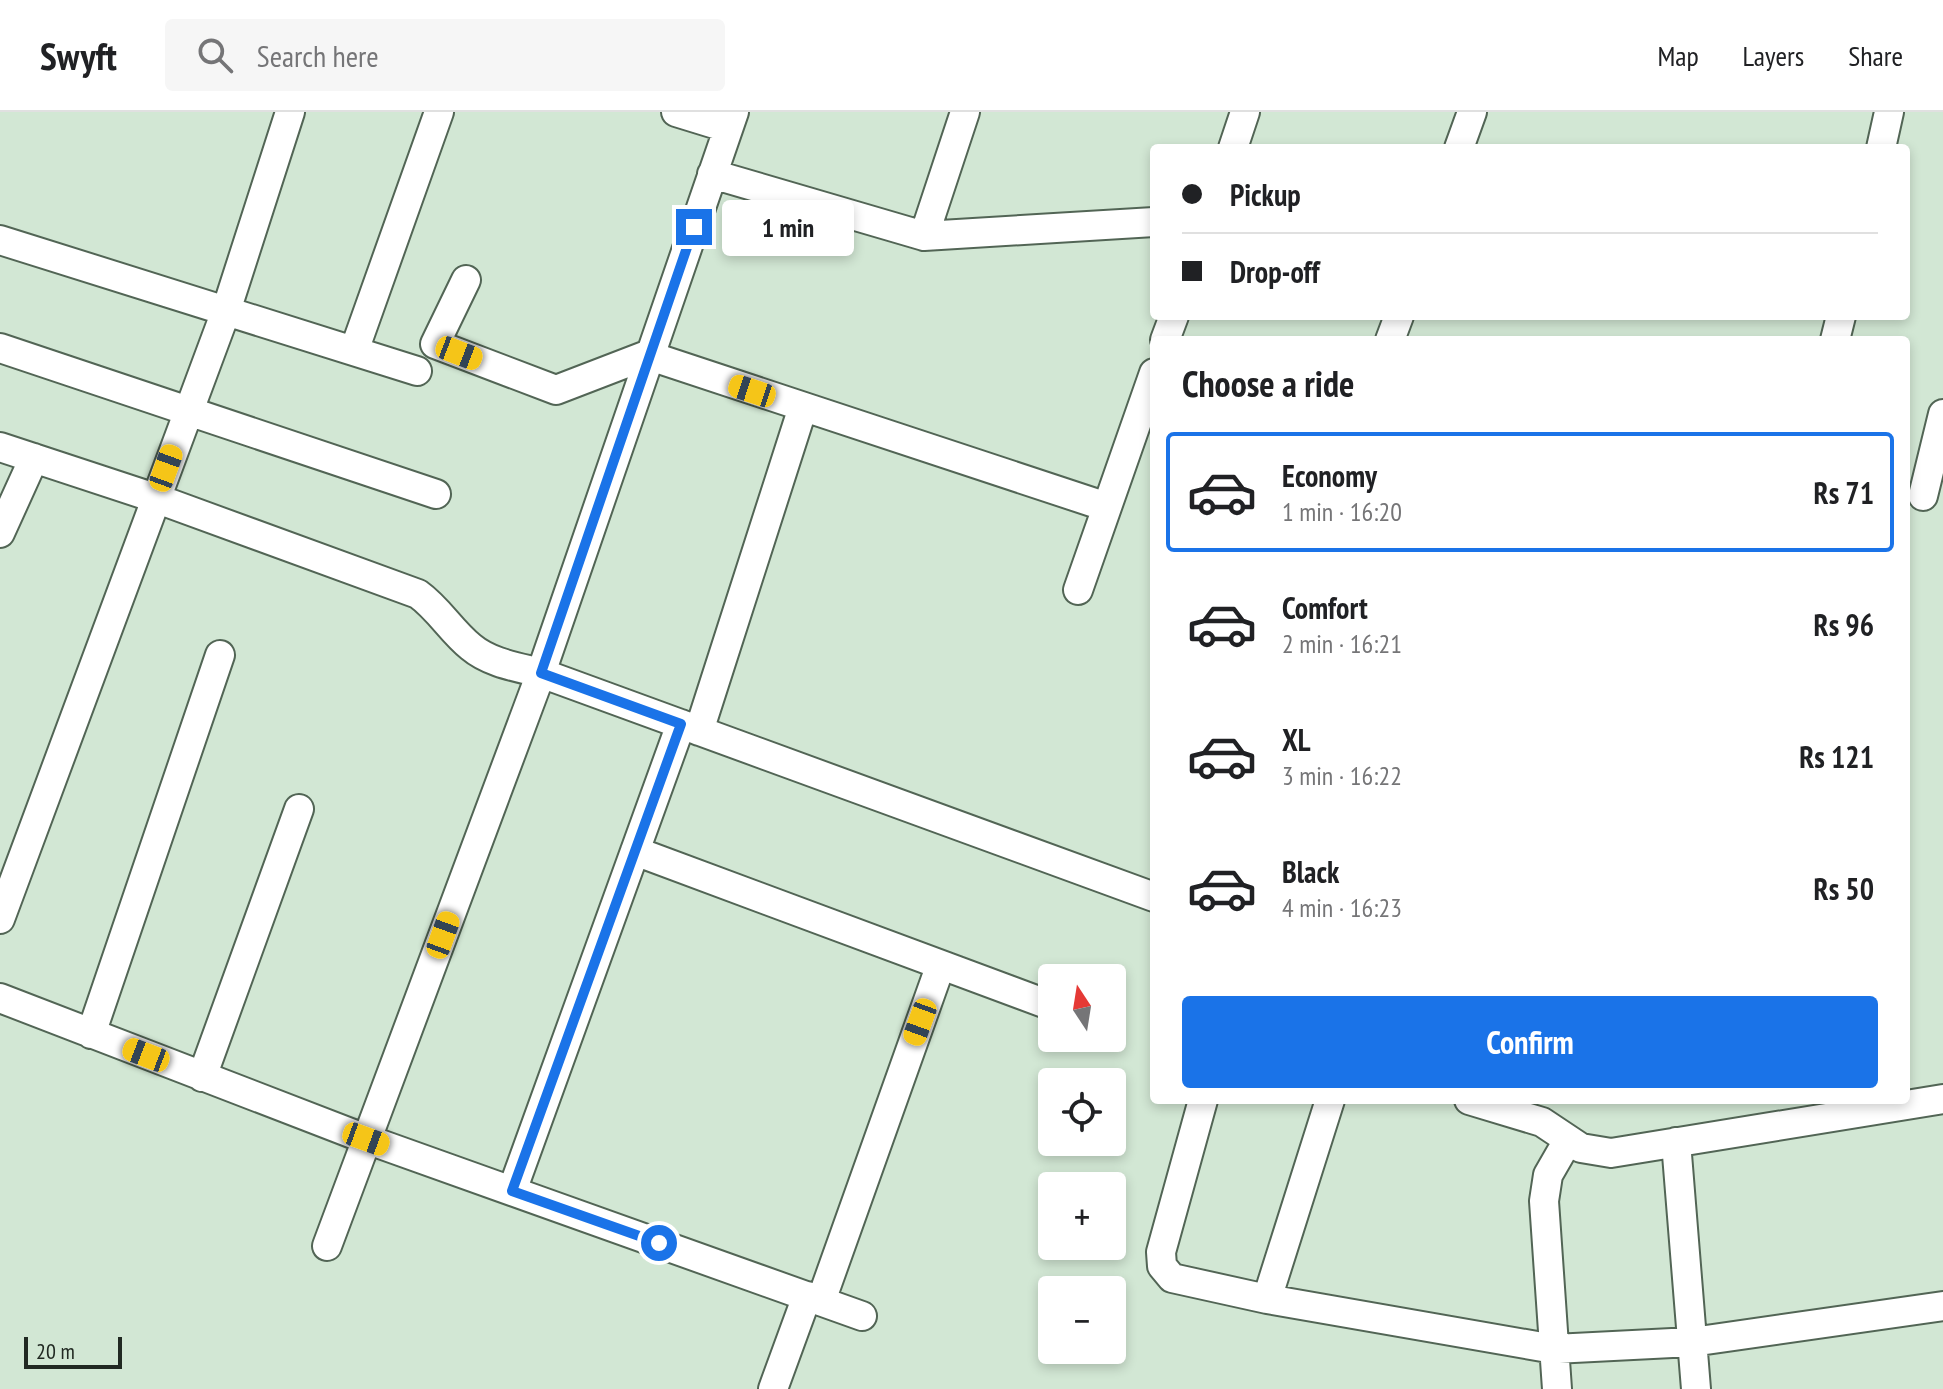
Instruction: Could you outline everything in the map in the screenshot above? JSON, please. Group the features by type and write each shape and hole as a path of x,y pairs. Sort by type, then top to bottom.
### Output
{"street":[{"path":"0,919 226,311 290,112"},
{"path":"354,351 439,112"},
{"path":"327,1246 541,673 731,120 676,112"},
{"path":"924,236 965,112"},
{"path":"1234,144 1245,112"},
{"path":"1460,144 1472,112"},
{"path":"1882,144 1889,112"},
{"path":"712,174 924,236 1150,222"},
{"path":"0,240 417,371"},
{"path":"466,280 435,344 556,390 647,355 1107,507"},
{"path":"0,348 436,494"},
{"path":"1078,590 1150,384"},
{"path":"512,1191 635,851 690,727 803,407"},
{"path":"1924,496 1943,414"},
{"path":"0,447 155,498 418,594 437,608 471,647 502,664 541,673 1150,896"},
{"path":"0,533 34,458"},
{"path":"91,1034 220,655"},
{"path":"202,1077 299,809"},
{"path":"635,851 1038,1001"},
{"path":"773,1389 814,1299 940,967"},
{"path":"0,998 366,1139 862,1316"},
{"path":"1482,1104 1542,1122 1567,1142 1611,1153 1943,1099"},
{"path":"1202,1104 1161,1252 1162,1266 1172,1278 1267,1299 1554,1349 1692,1342 1943,1306"},
{"path":"1267,1299 1329,1104"},
{"path":"1557,1389 1544,1201 1548,1175 1567,1142"},
{"path":"1676,1142 1696,1389"}],"route":[{"path":"659,1243 512,1191 681,724 541,673 694,227"}]}
